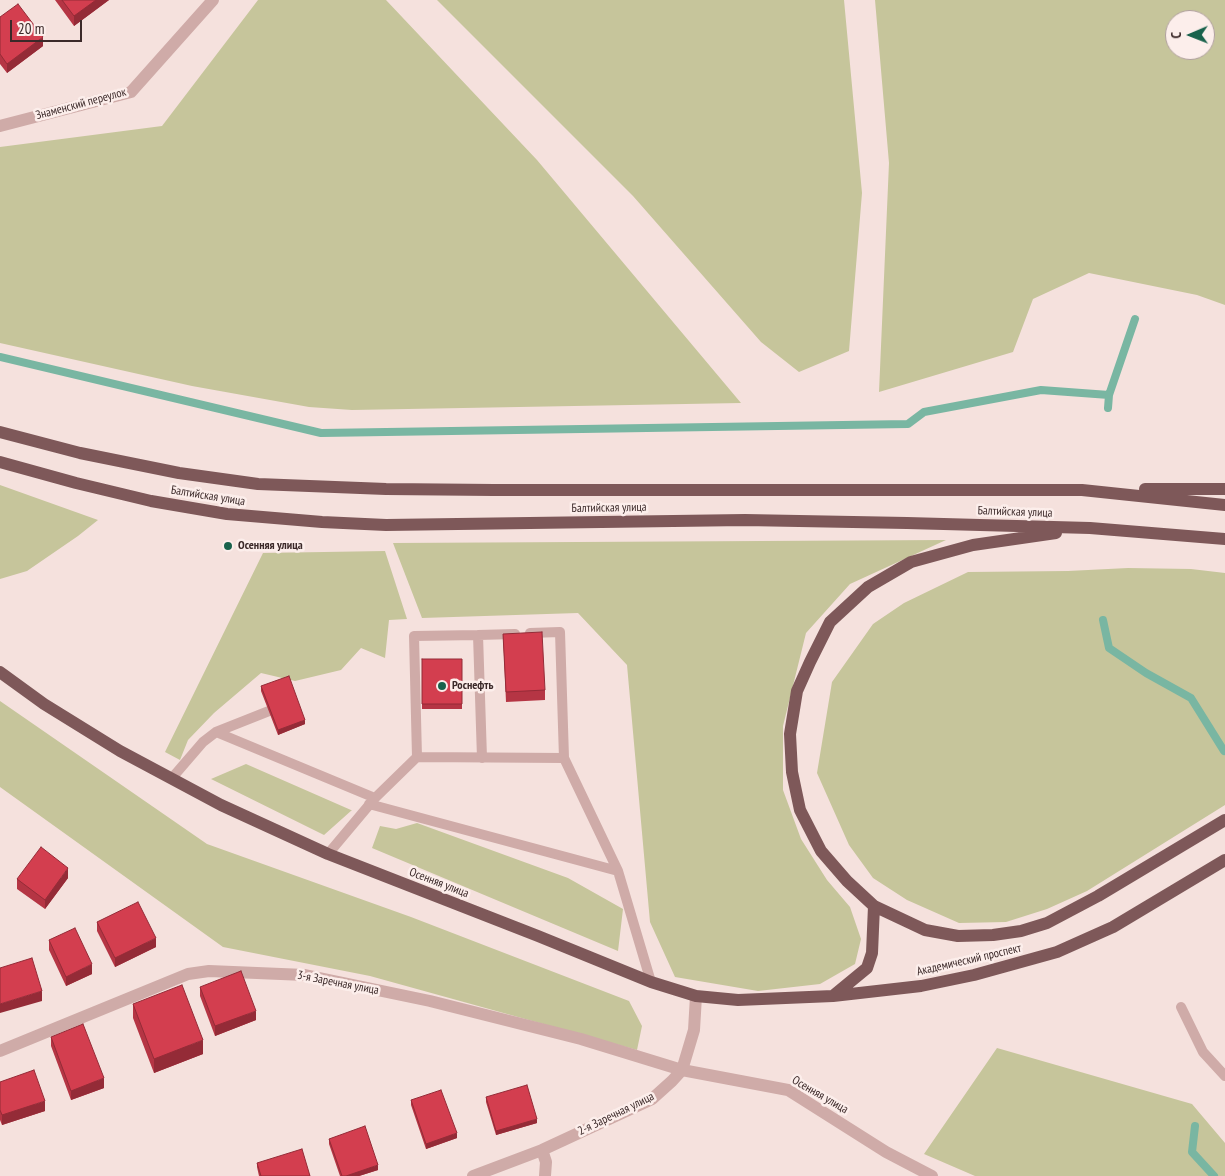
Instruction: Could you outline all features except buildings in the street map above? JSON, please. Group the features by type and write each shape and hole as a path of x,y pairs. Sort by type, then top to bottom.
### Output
{"main road":[{"name":"Балтийская улица","path":"0,432 80,453 179,473 258,484 386,489 494,490 1082,490 1225,505"},
{"name":"Балтийская улица","path":"0,462 76,483 151,500 227,514 322,522 386,525 745,520 906,522 1090,528 1225,539"},
{"path":"1082,490 1225,489"},
{"name":"Академический проспект","path":"1090,528 972,545 911,562 868,587 830,622 797,691 790,734 792,772 800,810 820,851 847,881 874,906 925,930 958,936 993,935 1021,931 1047,923 1098,896 1225,820"},
{"name":"Осенняя улица","path":"0,672 44,704 120,751 221,804 328,854 651,982 696,996"},
{"name":"Академический проспект","path":"696,996 738,1000 833,996 922,986 974,975 1057,952 1113,926 1225,860"},
{"path":"833,996 867,968 872,953 874,906"}],"street":[{"name":"Знаменский переулок","path":"0,126 131,92 214,0"},
{"name":"3-я Заречная улица","path":"0,1051 188,974 216,971 305,975 410,997 581,1039 682,1070"},
{"name":"2-я Заречная улица","path":"473,1176 542,1150 652,1099 682,1070 694,1030 696,996"},
{"name":"Осенняя улица","path":"682,1070 788,1090 886,1152 932,1176"},
{"path":"542,1150 546,1162 545,1176"}],"lane":[{"path":"417,757 414,636 560,632 564,758 618,871 651,982"},
{"path":"478,635 482,758"},
{"path":"172,778 204,742 216,732 268,711"},
{"path":"216,732 372,801 618,871"},
{"path":"328,854 372,801 417,757 564,758"},
{"path":"1180,1007 1203,1052 1225,1076"}],"green space":[{"path":"258,0 386,0 537,160 741,403 352,410 309,407 192,386 0,343 0,147 162,126"},
{"path":"437,0 844,0 862,193 849,351 799,372 761,342 633,196"},
{"path":"875,0 1225,0 1225,305 1197,295 1089,273 1033,299 1013,352 879,392 889,163"},
{"path":"0,485 98,520 27,571 0,579"},
{"path":"946,540 850,584 806,633 783,726 783,790 801,839 827,880 850,907 861,939 855,964 820,984 758,991 675,977 650,922 627,665 578,613 422,618 393,543"},
{"path":"385,551 407,619 389,620 385,658 361,648 341,670 295,681 261,673 214,713 188,740 180,760 165,752 263,553"},
{"path":"1128,568 1191,569 1225,573 1225,805 1087,891 1047,909 1006,922 959,923 907,900 873,878 849,845 817,773 832,682 873,624 904,603 968,572"},
{"path":"0,701 207,844 411,917 629,1001 642,1026 637,1050 370,976 223,947 0,787"},
{"path":"246,764 352,810 324,835 211,779"},
{"path":"417,823 568,878 623,909 618,951 372,848 380,826 396,829"},
{"path":"997,1048 1192,1104 1225,1143 1225,1176 975,1176 924,1154"}],"waterway":[{"path":"1108,408 1109,395 1135,319"},
{"path":"0,357 321,433 908,424 924,412 1041,390 1109,395"},
{"path":"1103,620 1109,648 1146,673 1191,698 1224,751"},
{"path":"1195,1126 1192,1152 1214,1176"}],"place":[{"name":"Осенняя улица","path":"228,546"},
{"name":"Роснефть","path":"442,686"}]}
